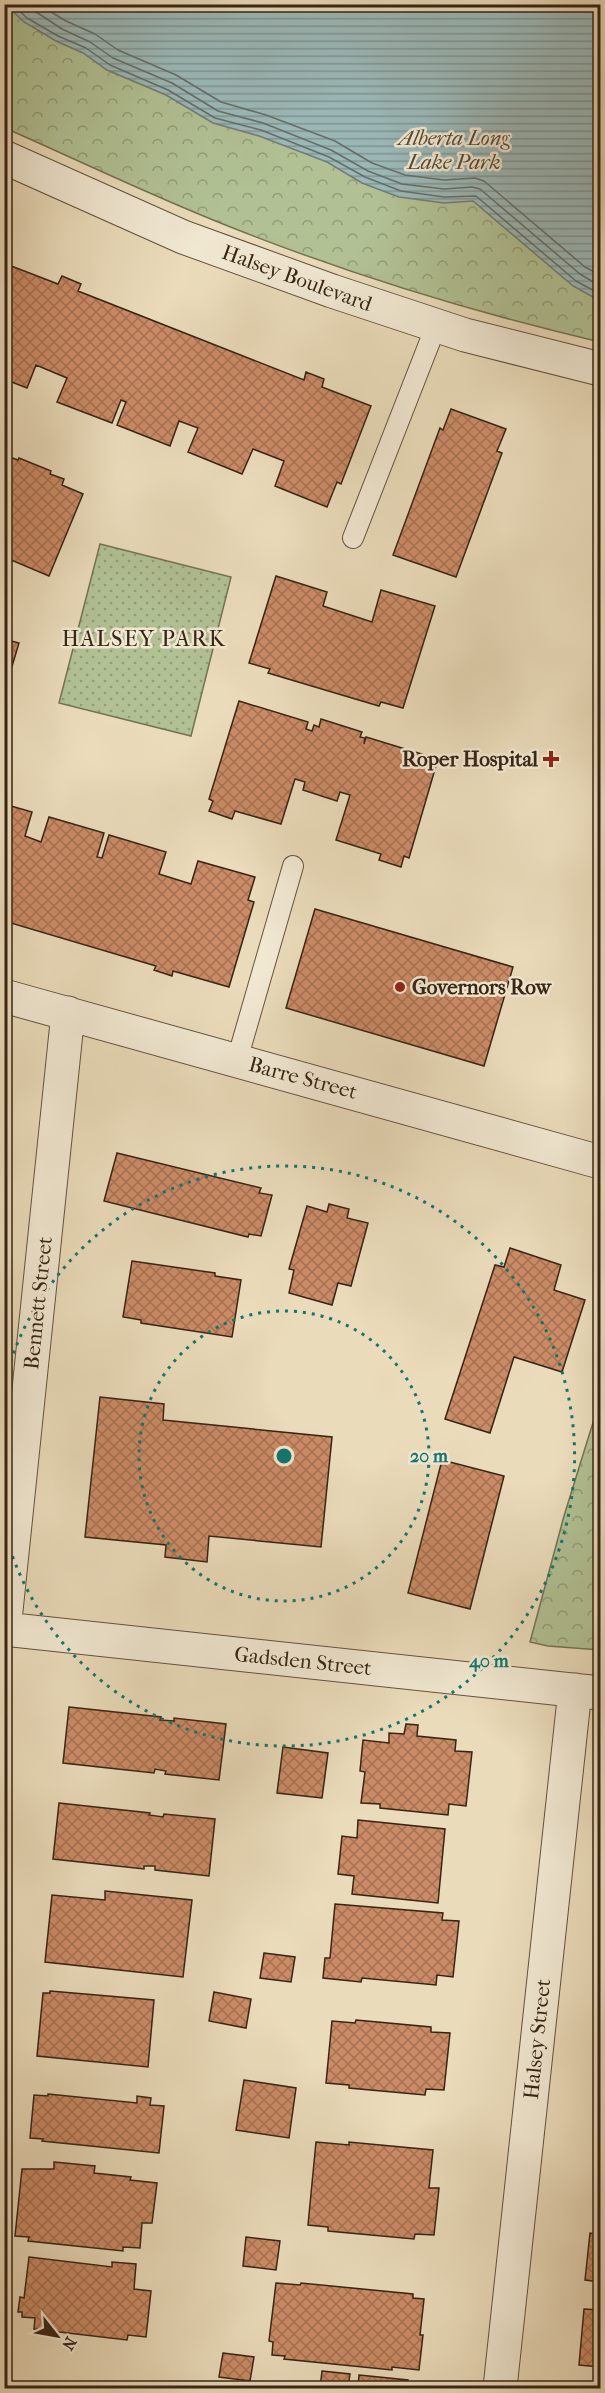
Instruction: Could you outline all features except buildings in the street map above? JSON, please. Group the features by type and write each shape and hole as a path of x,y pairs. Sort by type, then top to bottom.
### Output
{"street":[{"name":"Halsey Boulevard","path":"4,157 183,237 332,291 436,326 600,369"},
{"name":"Barre Street","path":"4,996 600,1162"},
{"name":"Bennett Street","path":"5,1629 68,1012"},
{"name":"Gadsden Street","path":"5,1629 587,1692"},
{"name":"Halsey Street","path":"500,2388 587,1692"}],"lane":[{"path":"353,538 436,326"},
{"path":"237,1060 293,866"}],"green space":[{"name":"Alberta Long Lake Park","path":"5,5 600,5 600,342 461,306 323,262 147,192 5,128"},
{"path":"100,544 231,577 191,736 59,703"},
{"path":"600,1400 600,1650 548,1646 530,1642 564,1516"}],"water":[{"name":"Alberta Long Lake Park","path":"5,4 600,5 600,301 573,286 473,201 444,203 399,197 362,183 327,162 259,136 213,123 166,95 107,70 83,53 56,41 24,22"}],"place":[{"name":"Roper Hospital","path":"551,759"},
{"name":"Governors Row","path":"400,987"}],"district":[{"name":"HALSEY PARK","path":"144,638"}]}
